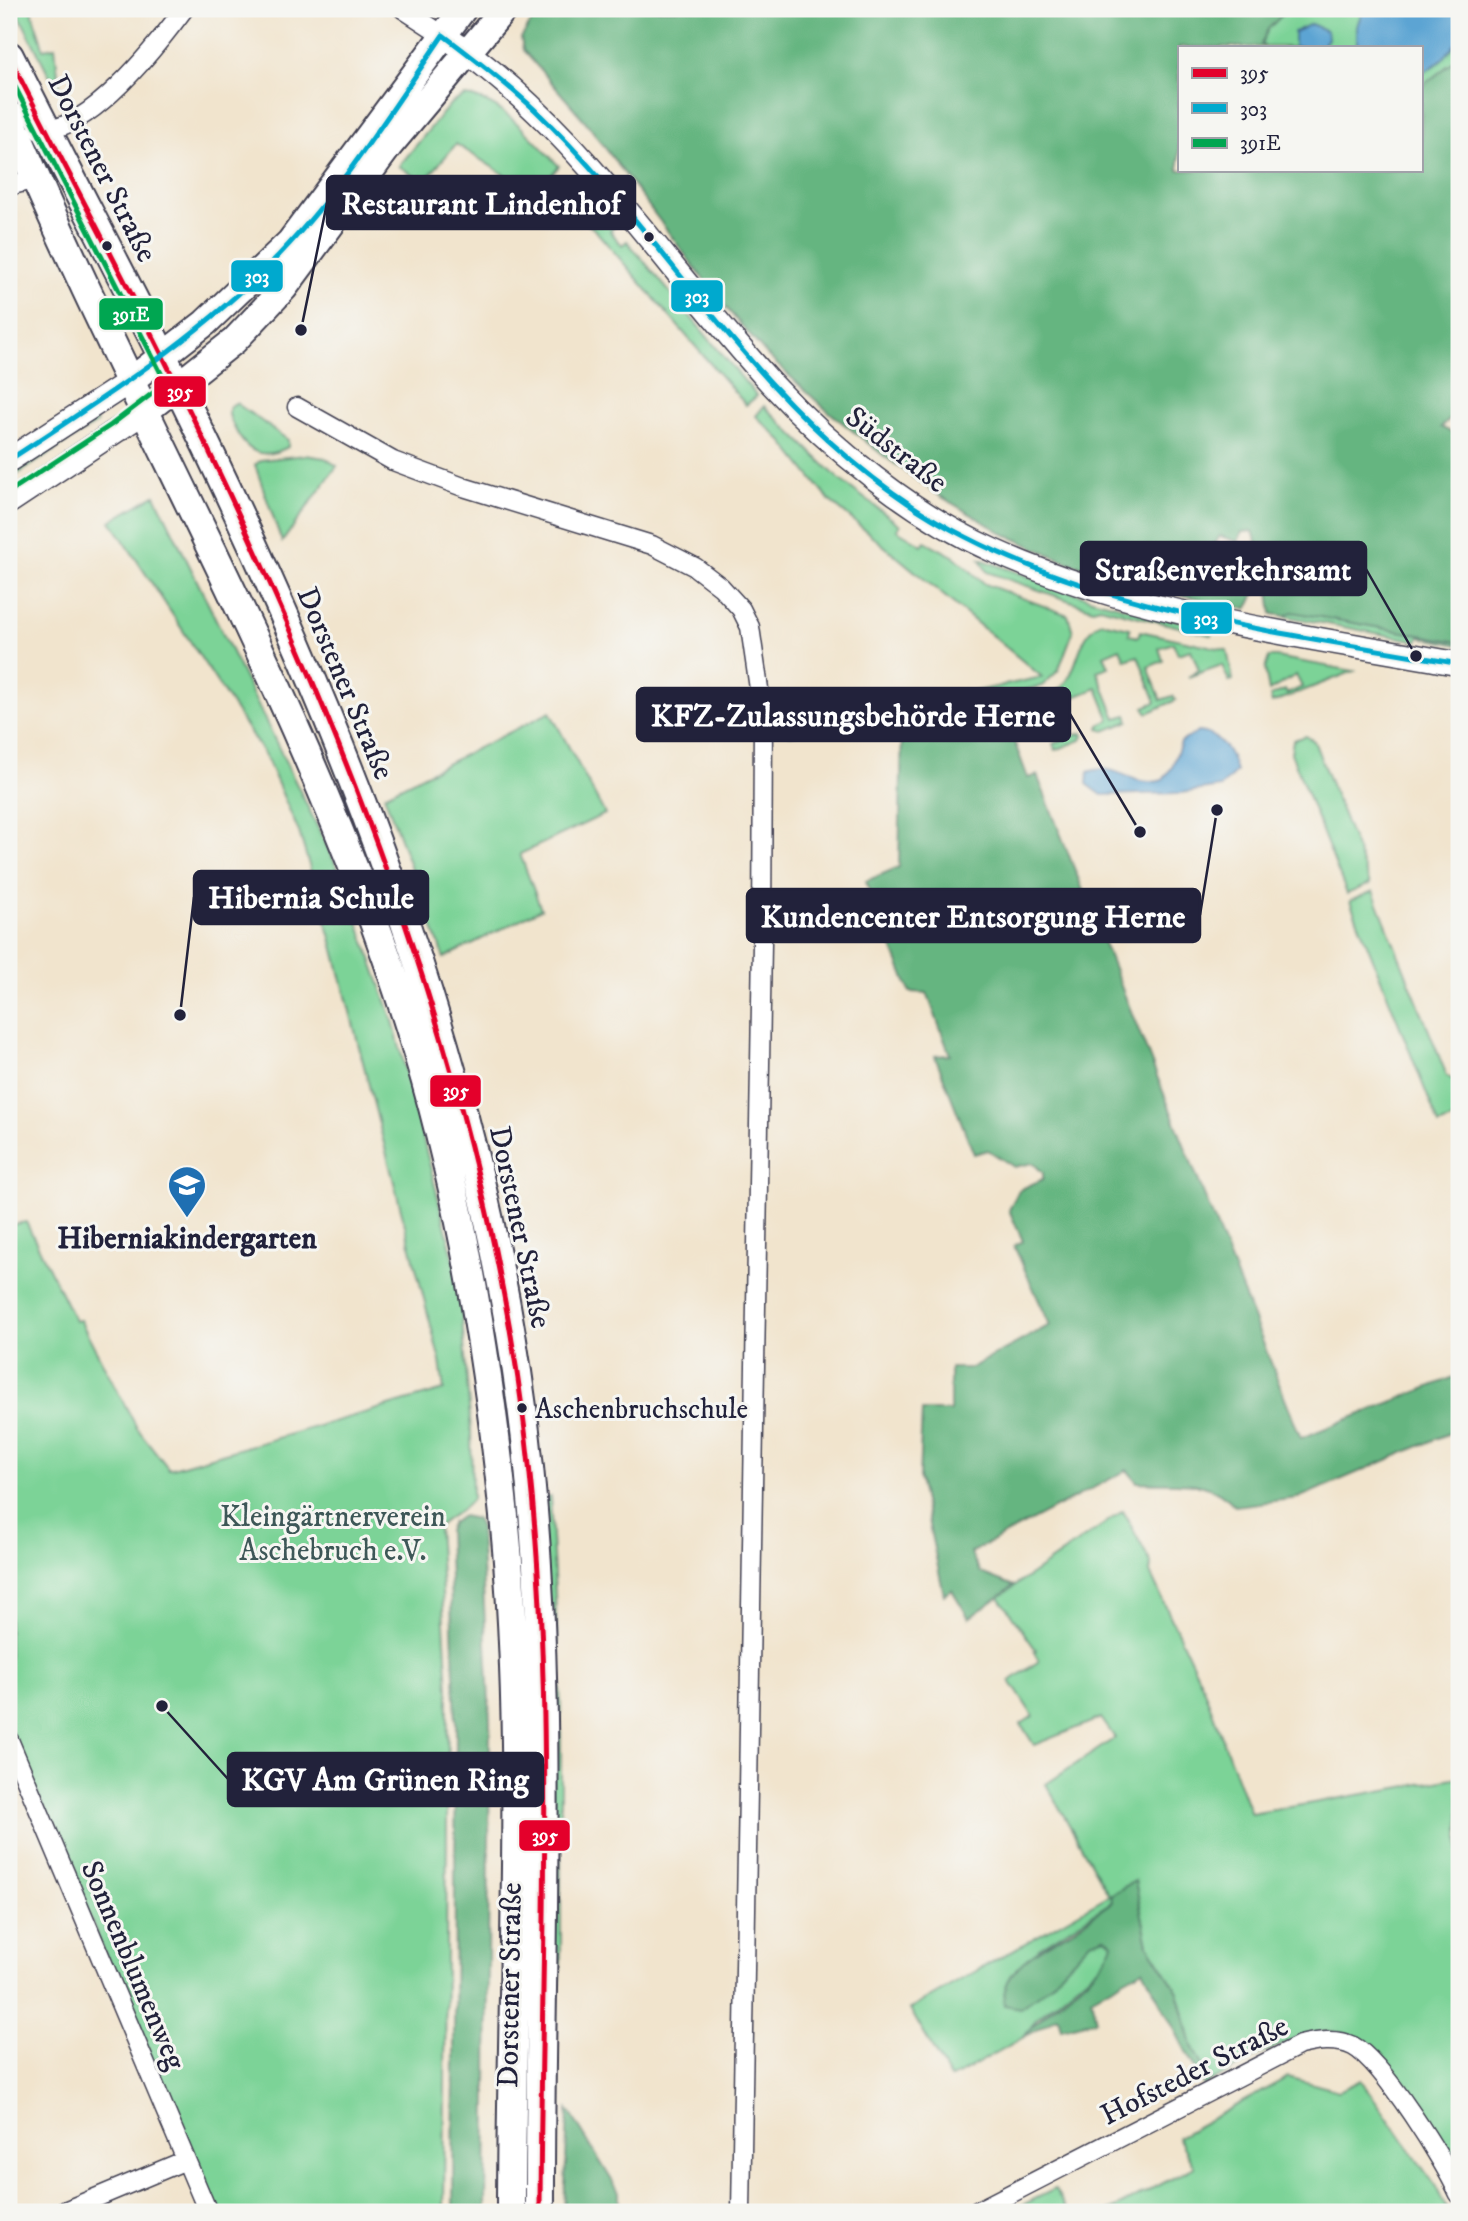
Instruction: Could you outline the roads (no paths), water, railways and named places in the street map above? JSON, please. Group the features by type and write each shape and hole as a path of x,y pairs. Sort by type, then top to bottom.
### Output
{"main road":[{"path":"129,382 163,357 244,288 290,242 463,9"},
{"path":"143,413 234,341 284,288 389,146 504,9"},
{"name":"Dorstener Straße","path":"9,56 177,385 305,667 385,864 445,1042 499,1266 522,1408 541,1631 544,1795 540,2212"},
{"name":"Dorstener Straße","path":"9,115 22,182 129,382 253,635 360,882 417,1051 447,1160 471,1272 502,1498 513,1672 516,1830 511,2212"}],"street":[{"path":"9,115 21,123 46,130 67,125 84,116 157,45 184,9"},
{"path":"403,9 443,35"},
{"name":"Südstraße","path":"443,35 505,80 548,121 772,385 877,478 957,532 996,552 1103,592 1196,615 1459,664"},
{"path":"9,460 129,382"},
{"path":"297,407 393,461 475,491 652,545 695,567 721,587 741,609 750,627 763,716 763,888 741,2212"},
{"path":"9,502 143,413"},
{"name":"Sonnenblumenweg","path":"9,1740 208,2212"},
{"name":"Hofsteder Straße","path":"975,2212 1300,2045 1316,2041 1342,2042 1365,2055 1434,2148 1459,2194"},
{"path":"62,2212 186,2160"}],"water":[{"path":"1363,9 1459,9 1459,40 1441,61 1422,73 1422,46 1357,46 1357,26"},
{"path":"1311,24 1327,31 1328,39 1322,46 1294,46 1294,32"},
{"path":"1198,732 1218,740 1231,757 1236,772 1221,787 1181,793 1102,795 1087,784 1088,772 1098,769 1142,781 1163,780 1172,767 1181,742"}],"place":[{"name":"Restaurant Lindenhof","path":"301,330"},
{"name":"Straßenverkehrsamt","path":"1416,656"},
{"name":"Kundencenter Entsorgung Herne","path":"1217,810"},
{"name":"KFZ-Zulassungsbehörde Herne","path":"1140,832"},
{"name":"Hibernia Schule","path":"180,1015"},
{"name":"Hiberniakindergarten","path":"187,1219"},
{"name":"Aschenbruchschule","path":"522,1408"},
{"name":"KGV Am Grünen Ring","path":"162,1706"}],"park label":[{"name":"Kleingärtnerverein Aschebruch e.V.","path":"333,1533"}]}
